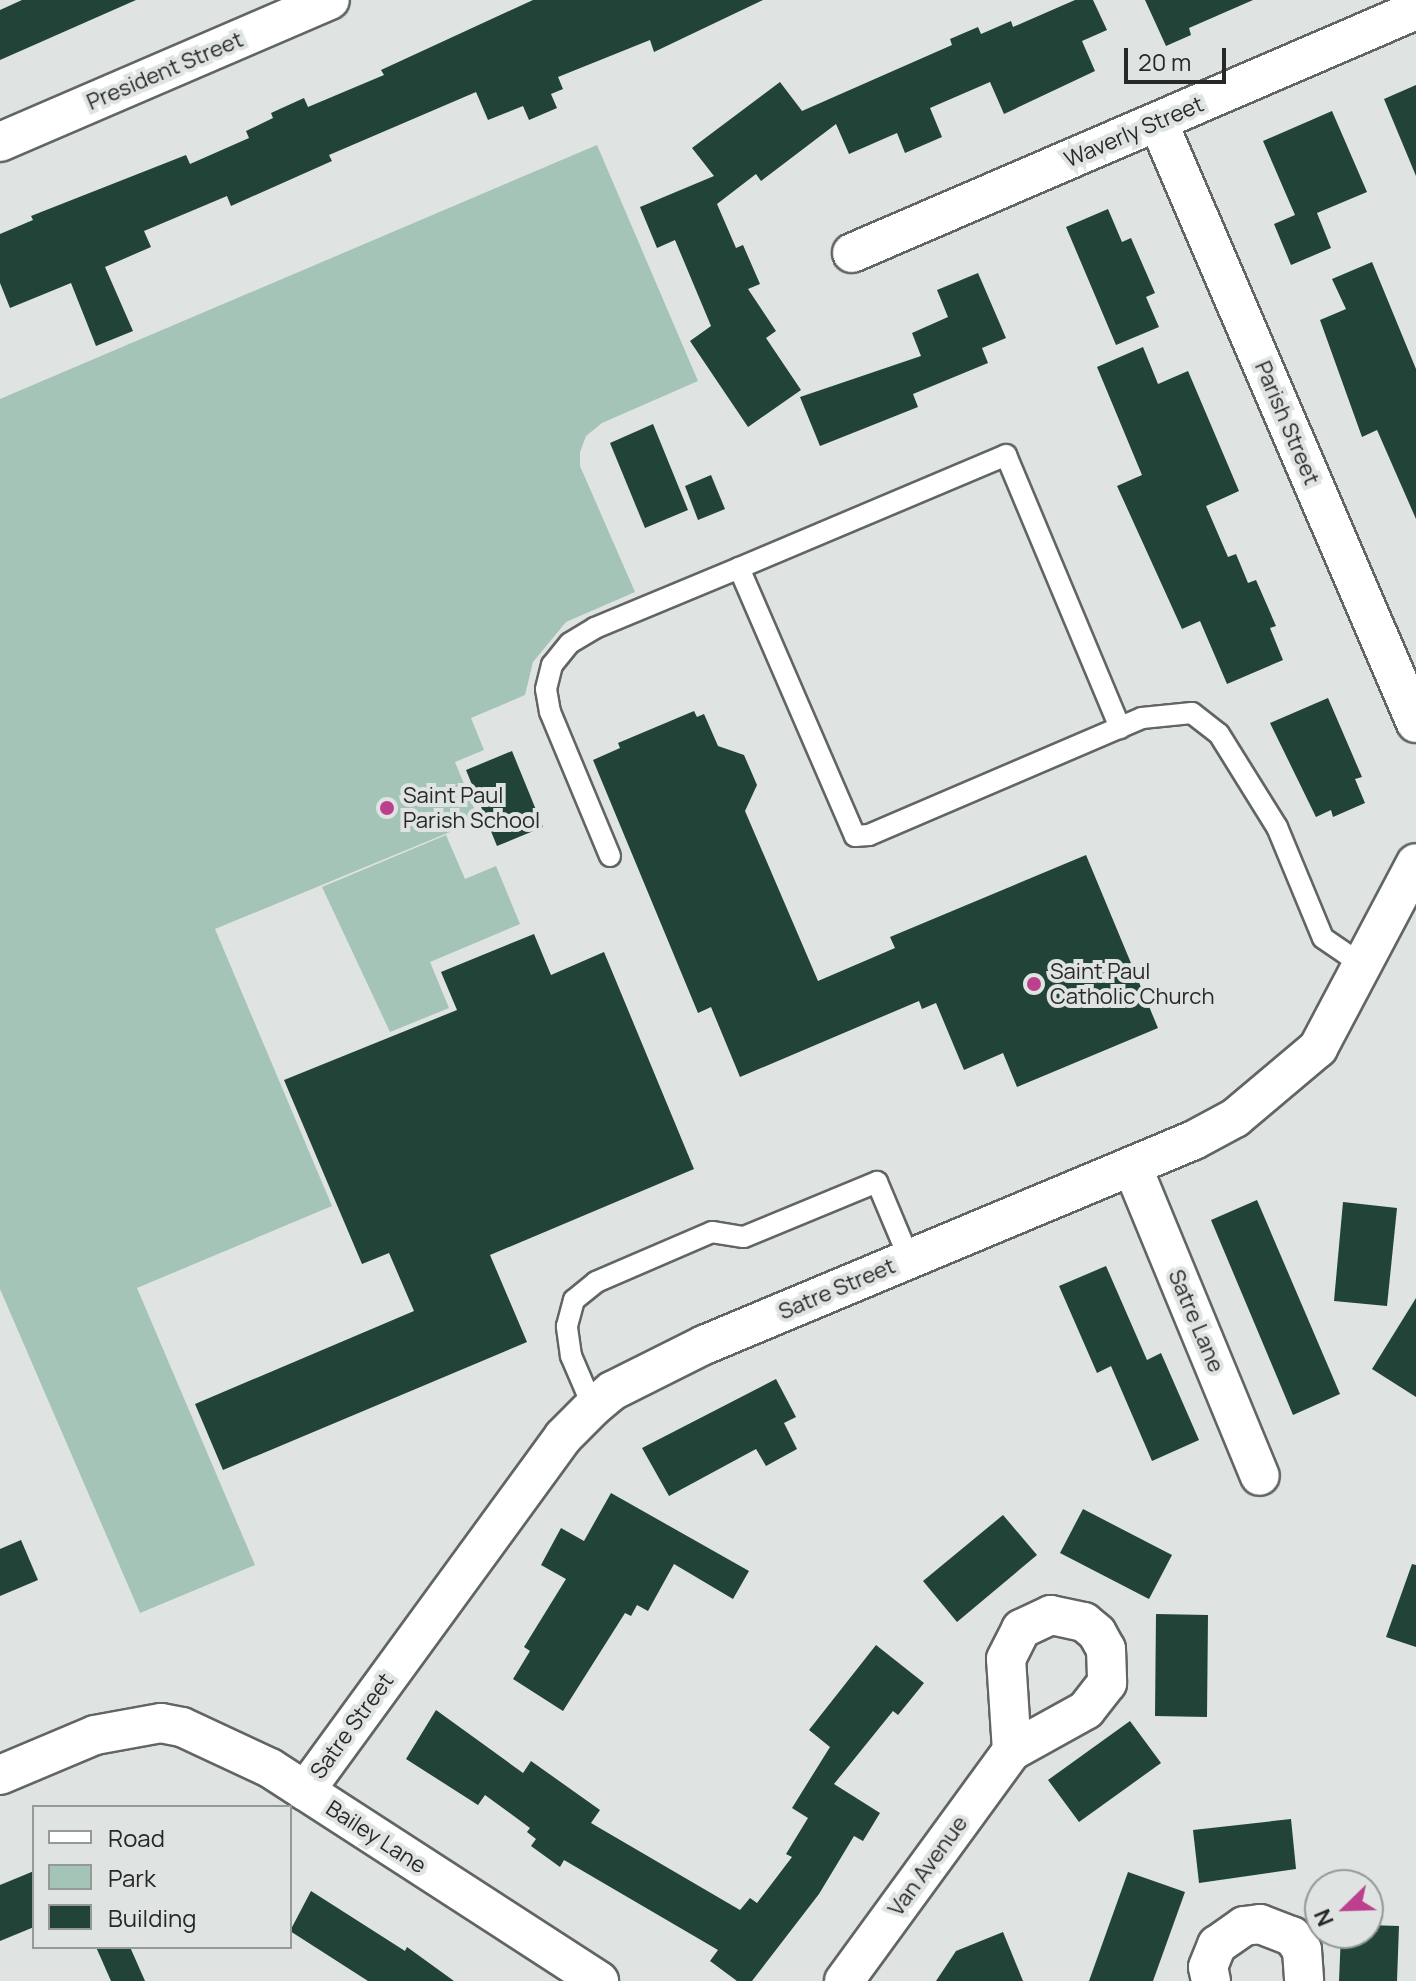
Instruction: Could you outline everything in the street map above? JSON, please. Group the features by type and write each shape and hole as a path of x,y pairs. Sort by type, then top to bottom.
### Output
{"street":[{"name":"President Street","path":"0,142 330,0"},
{"name":"Waverly Street","path":"852,253 1416,10"},
{"name":"Parish Street","path":"1158,122 1416,723"},
{"name":"Satre Street","path":"305,1791 563,1437 593,1407 656,1367 1214,1131 1278,1086 1318,1048 1416,863"},
{"name":"Satre Lane","path":"1132,1166 1260,1476"},
{"name":"Bailey Lane","path":"0,1775 95,1735 161,1723 182,1727 221,1742 305,1791 599,1981"},
{"name":"Van Avenue","path":"844,1981 1012,1751"},
{"path":"1211,1981 1208,1967 1217,1945 1244,1926 1260,1924 1292,1936 1302,1950 1304,1981"}],"lane":[{"path":"610,856 550,712 546,689 552,665 570,643 595,628 1006,455 1120,728"},
{"path":"739,568 852,832 860,838 1120,728 1172,712 1192,713 1211,724 1277,827 1323,938 1364,966"},
{"path":"593,1407 575,1369 567,1326 574,1300 596,1282 712,1232 744,1237 877,1182 909,1258"}],"green space":[{"path":"597,145 698,381 602,423 586,436 580,452 580,466 635,592 566,622 533,662 525,695 471,718 484,750 455,762 479,820 215,929 332,1206 137,1288 255,1565 140,1613 0,1289 0,399"},
{"path":"446,835 465,879 496,866 520,924 430,962 449,1008 390,1032 322,887"}],"building":[{"path":"22,0 136,0 0,60 0,10"},
{"path":"533,0 763,0 654,52 650,40 558,77 563,89 551,94 557,108 529,120 523,106 488,120 476,92 329,155 332,161 231,206 227,196 144,231 151,247 105,267 133,331 96,346 71,283 10,308 0,283 0,234 33,220 31,216 186,155 190,164 249,138 246,131 273,118 271,113 304,98 308,107 384,75 381,70"},
{"path":"1075,0 1093,0 1107,30 1082,41 1095,71 1004,114 990,82 930,108 942,137 905,153 897,133 849,154 836,124 761,181 756,174 717,204 736,248 743,245 760,284 748,289 776,331 766,338 801,390 748,427 690,341 711,326 675,240 657,248 640,207 714,176 692,148 780,82 802,111 952,45 950,39 978,27 981,34 1011,21 1013,27"},
{"path":"1145,0 1253,0 1189,28 1191,35 1166,46"},
{"path":"1416,85 1416,176 1384,99"},
{"path":"1332,111 1367,192 1317,213 1331,248 1291,265 1274,224 1295,215 1263,141"},
{"path":"1108,209 1122,242 1131,238 1155,293 1146,297 1159,327 1116,345 1066,227"},
{"path":"1372,262 1416,369 1416,519 1377,430 1362,437 1320,320 1346,309 1332,279"},
{"path":"978,273 1006,338 982,348 988,363 913,394 918,407 820,446 800,397 921,356 912,333 948,317 937,290"},
{"path":"1143,347 1158,384 1188,371 1239,491 1206,506 1228,557 1236,554 1248,583 1256,580 1276,626 1270,628 1283,660 1227,684 1200,621 1182,629 1117,486 1142,475 1097,367"},
{"path":"653,424 688,510 645,528 610,443"},
{"path":"711,475 725,509 698,520 685,486"},
{"path":"1328,698 1362,777 1355,779 1365,803 1333,817 1331,810 1316,817 1270,723"},
{"path":"694,711 697,717 704,714 718,746 744,755 757,785 745,811 818,981 895,948 890,937 1086,855 1158,1028 1017,1087 1003,1053 964,1070 936,1003 922,1009 919,1001 740,1077 711,1007 698,1013 593,760 620,748 618,743"},
{"path":"512,751 543,827 497,846 466,770"},
{"name":"Saint Paul Parish School","path":"534,934 551,975 604,952 694,1169 490,1255 527,1342 223,1470 195,1404 414,1311 389,1253 362,1264 284,1080 457,1010 441,972"},
{"path":"1257,1200 1340,1394 1293,1415 1211,1220"},
{"path":"1343,1202 1397,1208 1387,1306 1334,1301"},
{"path":"1106,1266 1147,1360 1161,1353 1199,1440 1152,1461 1111,1366 1097,1373 1059,1286"},
{"path":"1416,1298 1416,1397 1372,1369"},
{"path":"776,1379 796,1417 784,1423 797,1449 766,1466 756,1449 669,1496 642,1448"},
{"path":"611,1493 749,1571 733,1599 674,1564 648,1611 637,1605 631,1616 625,1613 563,1711 513,1679 530,1651 524,1647 566,1579 541,1565 561,1528 584,1541"},
{"path":"1083,1509 1172,1555 1149,1599 1060,1553"},
{"path":"1003,1515 1037,1555 957,1622 923,1581"},
{"path":"21,1540 38,1580 0,1596 0,1549"},
{"path":"1412,1564 1416,1565 1416,1647 1386,1637"},
{"path":"1156,1614 1208,1615 1207,1717 1155,1716"},
{"path":"876,1645 924,1683 898,1715 893,1711 834,1784 880,1813 863,1841 854,1836 819,1894 752,1981 737,1981 710,1961 718,1950 564,1860 560,1867 531,1846 536,1839 527,1832 530,1828 485,1795 478,1805 406,1759 436,1710 523,1773 531,1761 600,1810 591,1823 740,1910 750,1898 757,1903 792,1857 786,1854 808,1818 792,1808 830,1747 809,1730"},
{"path":"1130,1721 1161,1763 1079,1822 1048,1780"},
{"path":"1291,1819 1296,1869 1199,1883 1193,1830"},
{"path":"32,1872 32,1928 0,1941 0,1885"},
{"path":"1128,1872 1185,1892 1153,1981 1089,1981"},
{"path":"311,1891 405,1951 407,1947 454,1981 368,1981 292,1932"},
{"path":"1384,1926 1399,1926 1397,1981 1339,1981 1340,1949 1384,1949"},
{"path":"1003,1932 1023,1981 936,1981 956,1951"},
{"path":"97,1949 131,1949 145,1981 111,1981"}],"place":[{"name":"Saint Paul Parish School","path":"387,808"},
{"name":"Saint Paul Catholic Church","path":"1034,984"}]}
